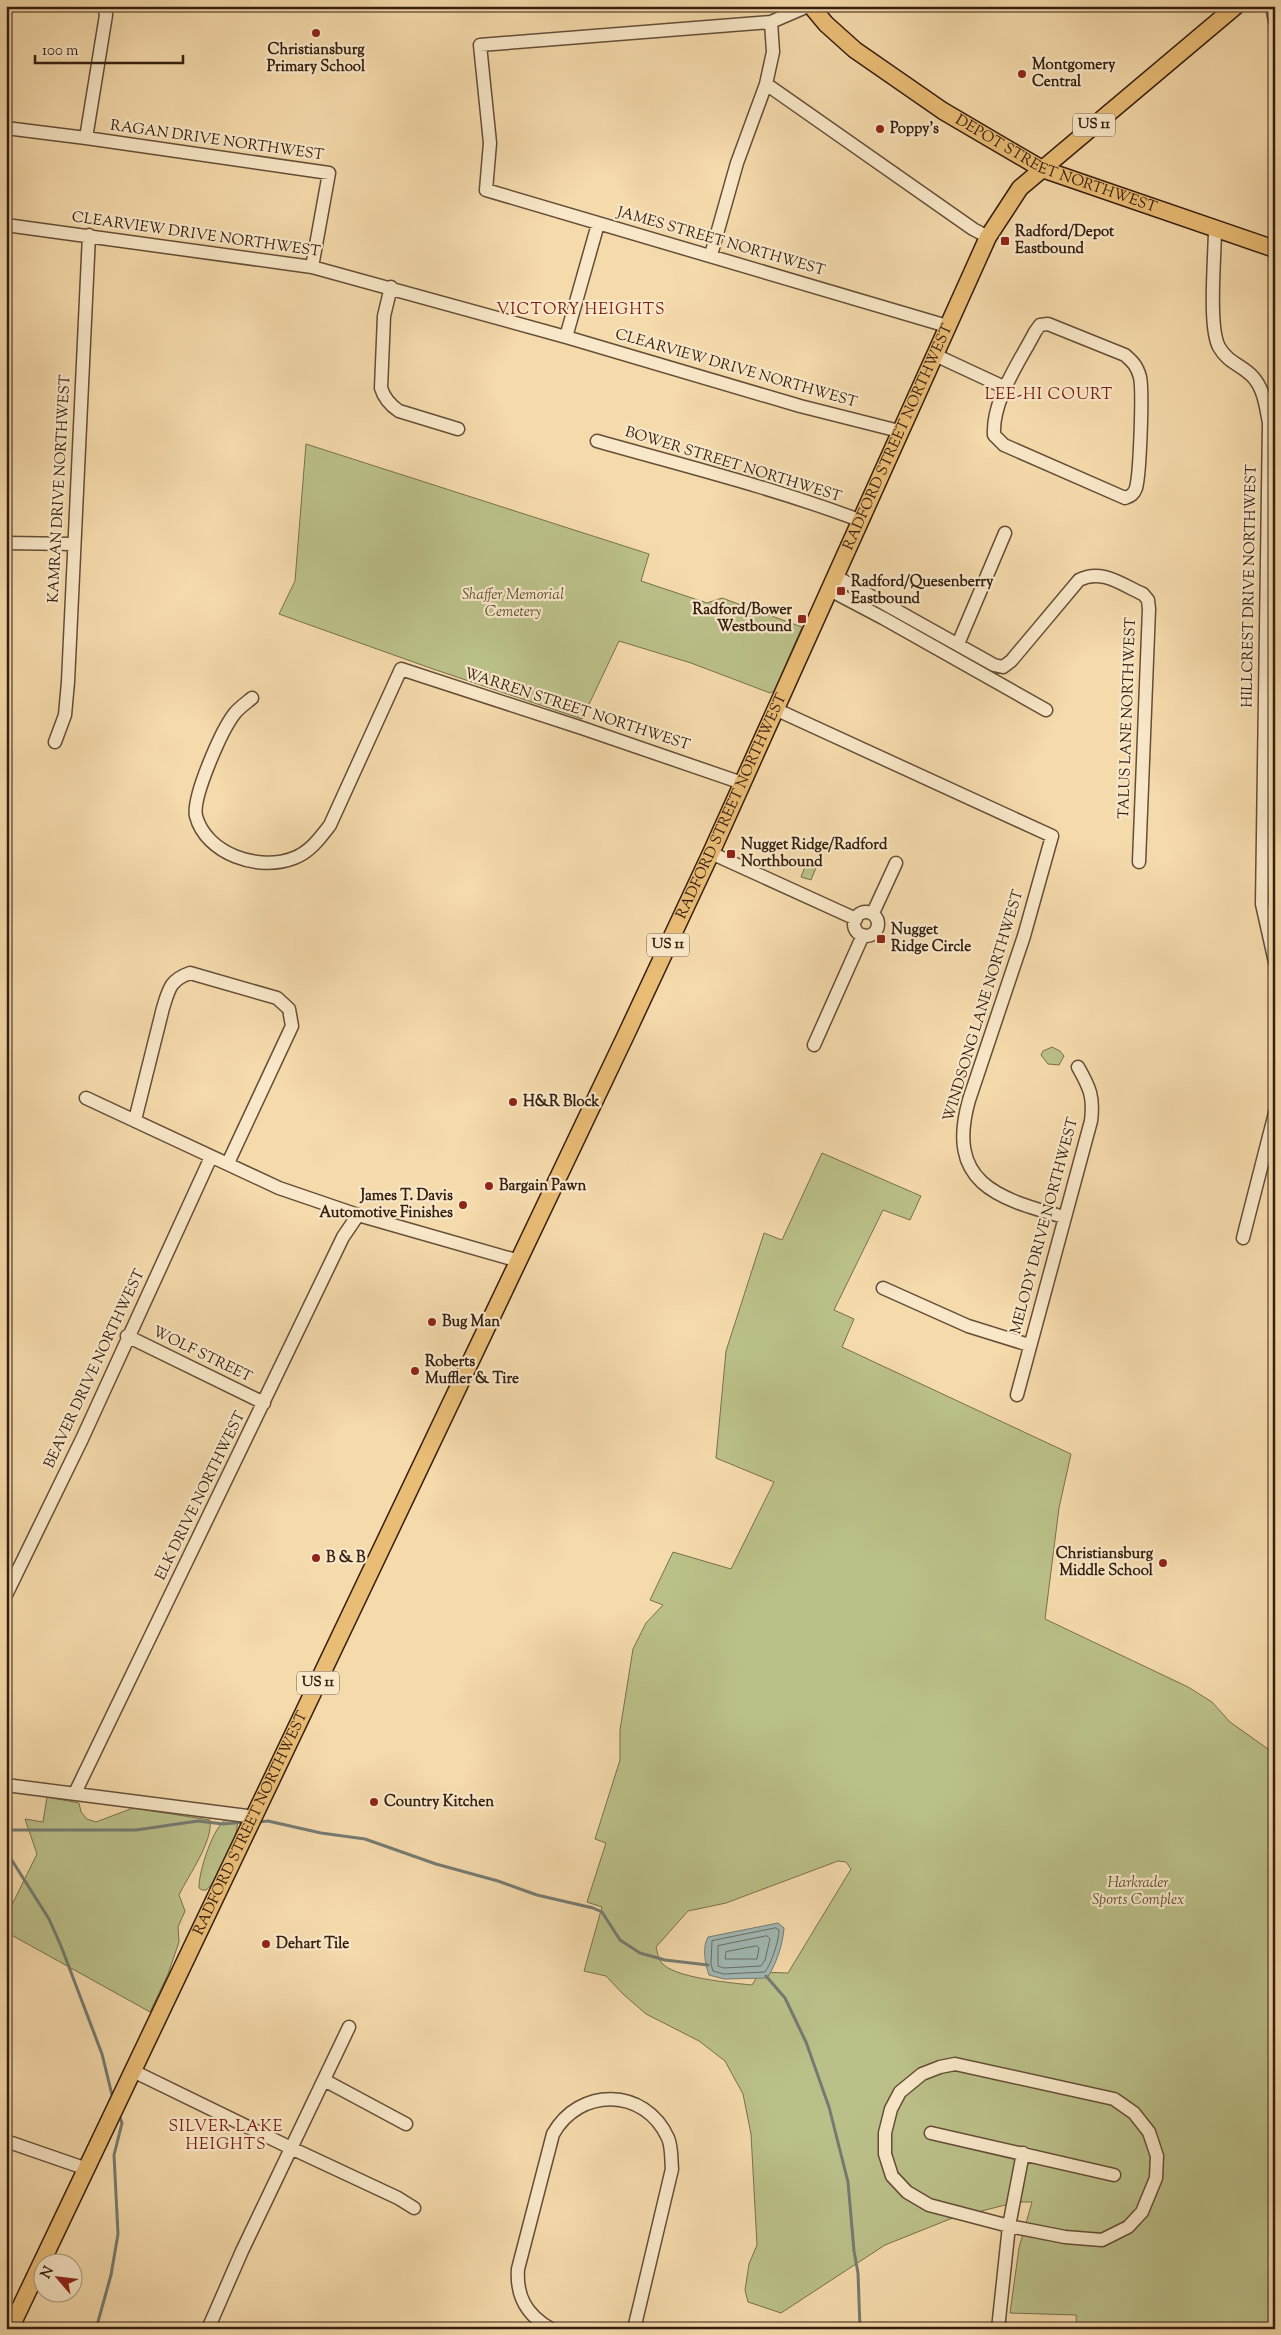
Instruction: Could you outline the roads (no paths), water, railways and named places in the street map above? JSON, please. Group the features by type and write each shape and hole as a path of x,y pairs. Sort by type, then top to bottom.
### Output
{"main road":[{"name":"DEPOT STREET NORTHWEST","path":"809,6 843,40 943,111 1042,169 1275,249"},
{"name":"RADFORD STREET NORTHWEST","path":"10,2329 519,1261 711,853 859,520 988,237 1020,188 1236,6"}],"street":[{"path":"86,138 106,16 104,6"},
{"path":"711,255 737,163 766,84 773,52 771,22 809,6"},
{"path":"1272,6 1275,21"},
{"name":"JAMES STREET NORTHWEST","path":"771,22 480,45 490,142 486,190 947,326"},
{"path":"766,84 965,223 988,237"},
{"name":"RAGAN DRIVE NORTHWEST","path":"6,128 328,173 312,267"},
{"path":"566,337 598,224"},
{"name":"CLEARVIEW DRIVE NORTHWEST","path":"6,225 312,267 566,337 800,406 900,431"},
{"name":"HILLCREST DRIVE NORTHWEST","path":"1215,229 1214,328 1218,346 1229,361 1253,376 1264,396 1269,423 1270,649 1262,904 1275,962"},
{"name":"KAMRAN DRIVE NORTHWEST","path":"55,742 66,715 89,235"},
{"path":"390,287 384,316 381,388 383,394 392,407 399,411 458,429"},
{"path":"1048,324 1125,356 1134,362 1141,380 1138,471 1136,490 1132,495 1125,498 1004,445 994,435 993,422 1006,388 1040,325 1048,324"},
{"path":"934,355 1006,388"},
{"name":"BOWER STREET NORTHWEST","path":"597,442 740,481 859,520"},
{"path":"958,644 1005,533"},
{"path":"6,543 74,544"},
{"name":"TALUS LANE NORTHWEST","path":"832,582 1002,667 1011,661 1079,580 1089,575 1100,575 1143,594 1148,600 1149,610 1139,862"},
{"path":"832,582 883,618 1046,710"},
{"name":"WARREN STREET NORTHWEST","path":"252,698 234,714 215,753 202,781 197,799 196,814 200,826 213,844 236,856 251,860 273,863 294,858 310,849 330,825 401,669 742,783"},
{"name":"WINDSONG LANE NORTHWEST","path":"775,709 1052,836 1024,936 965,1115 962,1144 966,1162 975,1176 989,1188 1036,1209 1064,1217"},
{"path":"711,853 856,919"},
{"path":"873,914 896,863"},
{"path":"861,913 873,914 879,923 876,931 870,935 862,935 856,930 856,919 861,913"},
{"path":"814,1045 862,935"},
{"path":"134,1120 168,990 176,978 190,973 278,998 289,1009 292,1026 228,1163"},
{"name":"MELODY DRIVE NORTHWEST","path":"1017,1395 1091,1121 1093,1102 1088,1085 1078,1067"},
{"path":"86,1098 278,1188 358,1215 519,1261"},
{"path":"1242,1238 1275,1113"},
{"name":"BEAVER DRIVE NORTHWEST","path":"6,1595 82,1439 127,1336 211,1157"},
{"name":"ELK DRIVE NORTHWEST","path":"75,1793 343,1237 358,1215"},
{"path":"884,1288 968,1326 1029,1345"},
{"name":"WOLF STREET","path":"127,1336 264,1403"},
{"path":"6,1785 255,1816"},
{"path":"208,2329 242,2251 349,2026"},
{"path":"955,2064 1114,2099 1134,2113 1149,2132 1157,2156 1156,2178 1142,2212 1128,2227 1102,2240 1065,2237 1009,2226 929,2205 907,2192 892,2176 885,2154 886,2133 891,2109 900,2092 922,2074 955,2064"},
{"path":"133,2071 290,2148 398,2198 414,2208"},
{"path":"324,2080 406,2124"},
{"path":"551,2329 528,2312 521,2298 517,2283 518,2269 553,2134 560,2121 571,2111 587,2102 606,2099 633,2104 654,2119 669,2140 671,2152 672,2169 634,2329"},
{"path":"930,2133 1114,2174"},
{"path":"6,2142 87,2169"},
{"path":"998,2329 1009,2226 1022,2153"}],"water":[{"path":"778,1923 784,1928 781,1947 767,1978 724,1979 709,1975 705,1956 705,1946 708,1937"}],"waterway":[{"path":"6,1830 136,1830 198,1821 223,1824 245,1822"},
{"path":"258,1822 268,1821 321,1833 365,1839 436,1864 498,1881 537,1895 593,1908 602,1912 620,1940 640,1953 665,1960 708,1965"},
{"path":"6,1851 49,1919 61,1946 102,2054 113,2099"},
{"path":"766,1976 785,1998 806,2042 829,2107 848,2182 854,2251 858,2273 860,2329"},
{"path":"96,2329 111,2275 118,2234 114,2155 122,2123 119,2115"}],"place":[{"name":"Christiansburg Primary School","path":"316,33"},
{"name":"Montgomery Central","path":"1022,74"},
{"name":"Poppy's","path":"880,129"},
{"name":"Radford/Depot Eastbound","path":"1005,241"},
{"name":"Radford/Quesenberry Eastbound","path":"841,591"},
{"name":"Radford/Bower Westbound","path":"802,619"},
{"name":"Nugget Ridge/Radford Northbound","path":"731,854"},
{"name":"Nugget Ridge Circle","path":"881,939"},
{"name":"H&R Block","path":"513,1102"},
{"name":"Bargain Pawn","path":"489,1186"},
{"name":"James T. Davis Automotive Finishes","path":"463,1205"},
{"name":"Bug Man","path":"432,1322"},
{"name":"Roberts Muffler & Tire","path":"415,1371"},
{"name":"B & B","path":"316,1558"},
{"name":"Christiansburg Middle School","path":"1163,1563"},
{"name":"Country Kitchen","path":"374,1802"},
{"name":"Dehart Tile","path":"266,1944"}],"district":[{"name":"VICTORY HEIGHTS","path":"581,310"},
{"name":"LEE-HI COURT","path":"1049,395"},
{"name":"SILVER LAKE HEIGHTS","path":"226,2136"}],"park label":[{"name":"Shaffer Memorial Cemetery","path":"513,604"},
{"name":"Harkrader Sports Complex","path":"1138,1892"}]}
